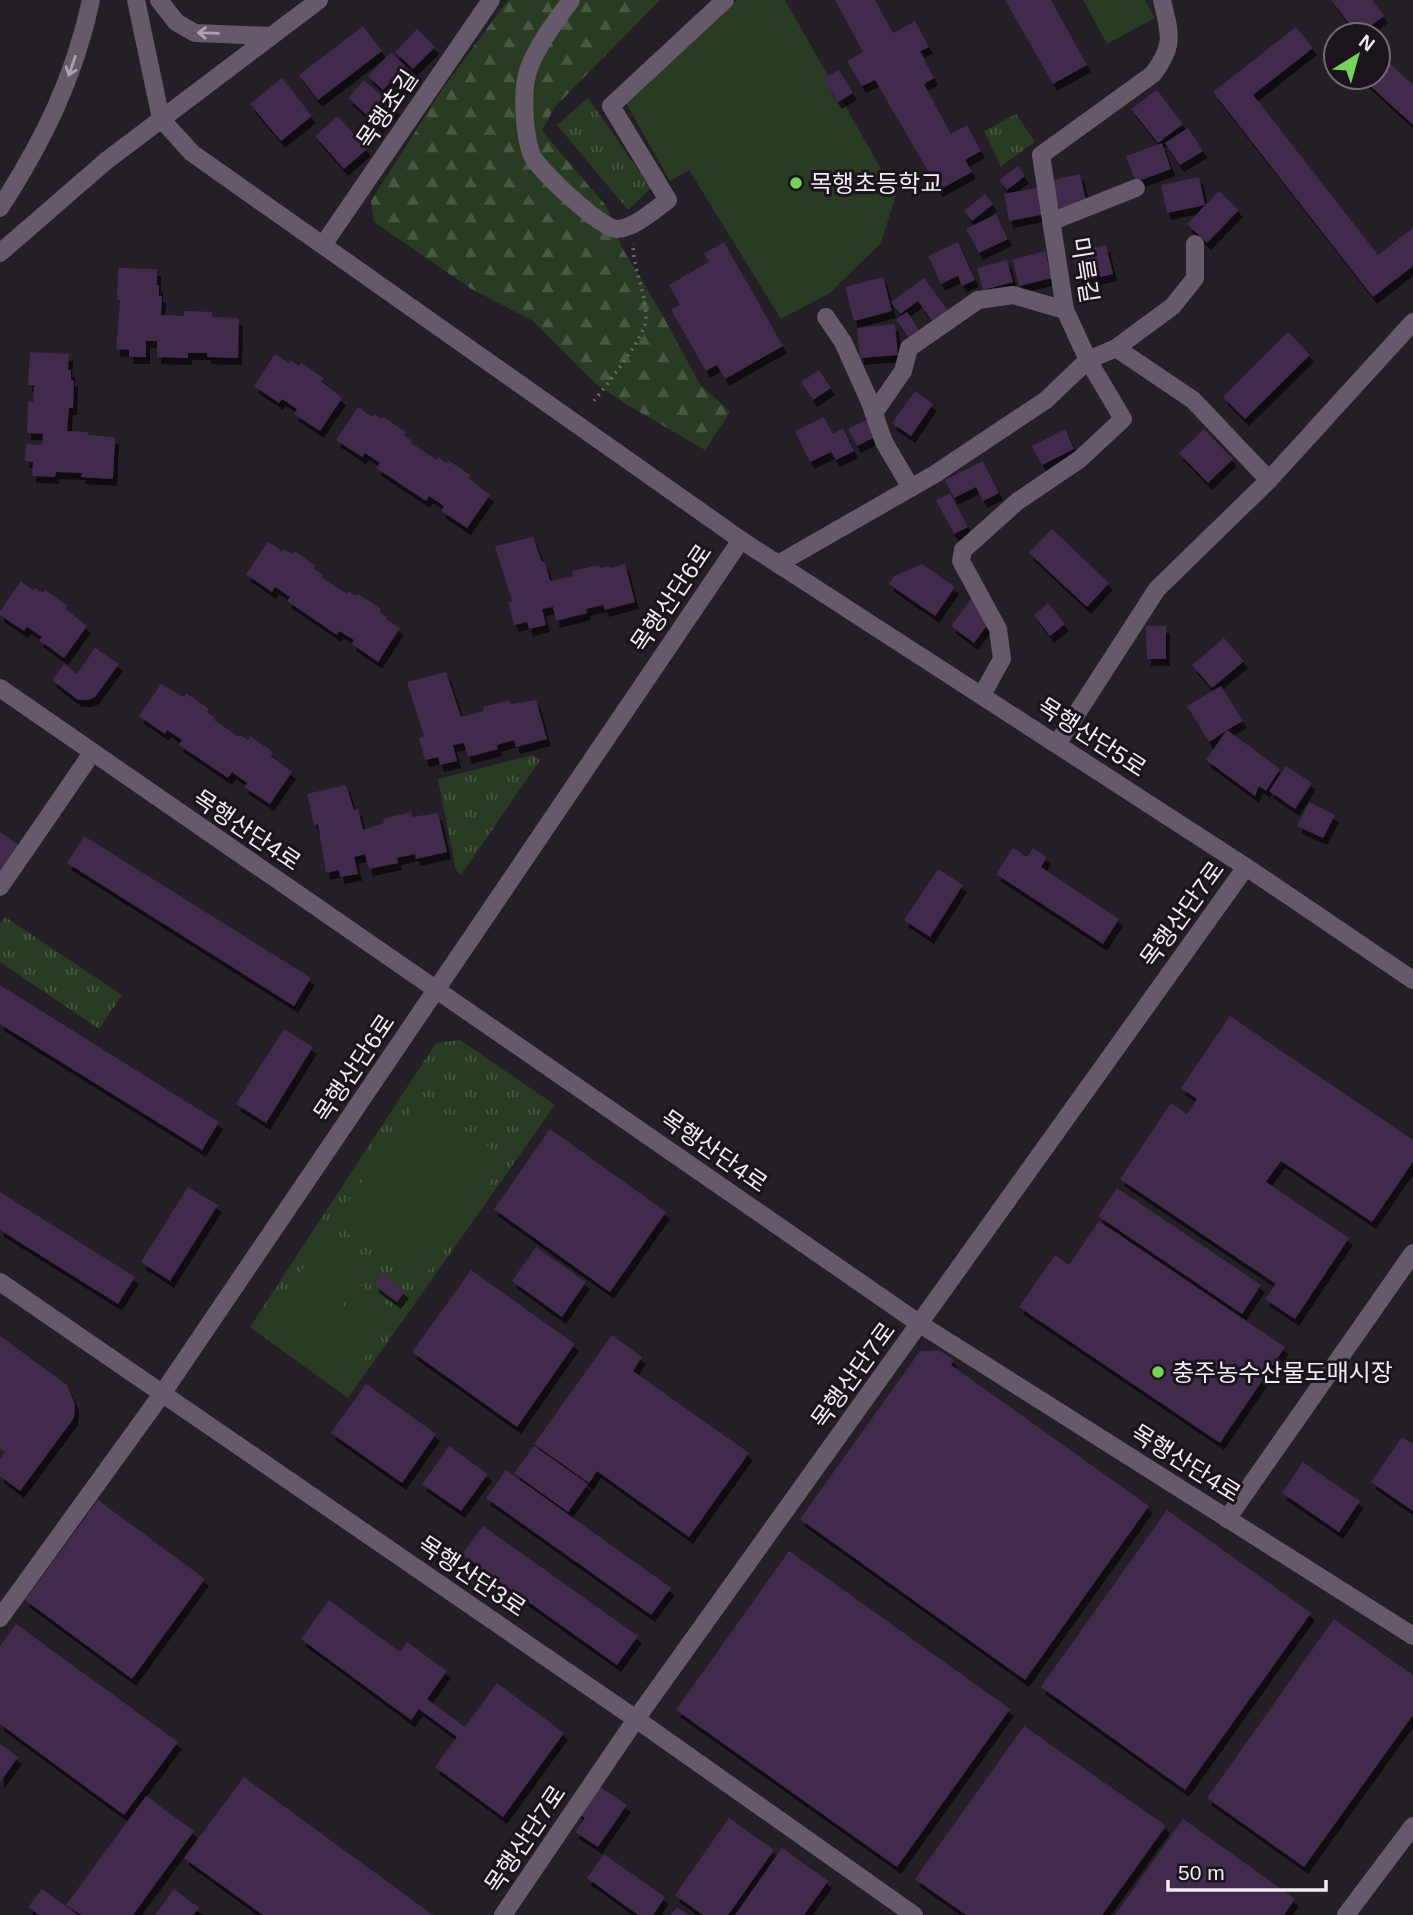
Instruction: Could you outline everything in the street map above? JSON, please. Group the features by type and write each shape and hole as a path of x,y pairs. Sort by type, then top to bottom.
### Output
{"street":[{"path":"0,208 48,128 64,91 91,0"},
{"path":"136,0 160,119"},
{"path":"159,0 176,22 195,33 271,36"},
{"path":"0,253 106,161 318,0"},
{"name":"목행초길","path":"323,245 491,0"},
{"path":"571,0 528,70 524,118 531,156 573,200 600,223 617,229 634,223 668,200 611,106 725,0"},
{"name":"미륵길","path":"982,695 1002,659 998,629 961,561 962,550 1018,501 1080,459 1123,419 1088,360 1065,310 1041,155 1153,74 1166,57 1170,34 1163,0"},
{"name":"목행산단5로","path":"160,119 192,153 741,540 1246,867 1413,980"},
{"path":"1053,221 1136,188"},
{"path":"778,564 935,474 1046,400 1088,360 1116,348 1173,306 1195,278 1195,244"},
{"path":"874,413 903,371 909,348 978,300 1013,295 1065,310"},
{"path":"826,317 843,342 884,442 911,488"},
{"path":"1057,744 1157,589 1269,480 1413,322"},
{"path":"1116,348 1193,400 1269,480"},
{"name":"목행산단6로","path":"0,1618 162,1394 741,540"},
{"name":"목행산단4로","path":"0,688 919,1324 1413,1636"},
{"path":"0,887 92,753"},
{"name":"목행산단7로","path":"503,1915 636,1719 1246,867"},
{"path":"1227,1518 1413,1253"},
{"name":"목행산단3로","path":"0,1282 636,1719 914,1915"},
{"path":"1346,1915 1413,1826"}],"path":[{"path":"594,401 633,347 646,321 633,257 634,223"}],"green space":[{"path":"508,0 660,0 554,108 542,131 607,207 621,246 699,383 730,412 705,450 595,383 533,321 470,288 374,222 371,201 441,91"},
{"path":"737,0 785,0 896,195 881,243 830,293 781,319 689,170 670,181 626,103"},
{"path":"1083,0 1145,0 1155,18 1107,44"},
{"path":"588,98 651,188 628,210 557,125"},
{"path":"1016,114 1035,142 1001,166 984,131"},
{"path":"533,755 540,760 461,875 456,870 438,779"},
{"path":"5,917 122,995 99,1029 0,962 0,924"},
{"path":"460,1040 555,1105 348,1398 250,1327 436,1043"},
{"path":"419,1099 506,1159 420,1283 333,1223"},
{"path":"322,1242 366,1272 337,1313 293,1283"},
{"path":"360,1285 397,1312 347,1381 310,1354"},
{"path":"291,1286 335,1316 310,1353 266,1322"}],"building":[{"path":"835,0 875,0 893,33 915,21 929,47 920,51 934,78 924,84 951,134 967,125 981,151 965,160 972,172 939,190 875,80 862,86 847,61 863,52"},
{"path":"1005,0 1051,0 1087,65 1053,84"},
{"path":"1331,0 1372,0 1384,16 1377,21 1347,21"},
{"path":"363,26 382,51 318,100 299,75"},
{"path":"1296,27 1313,48 1253,95 1378,255 1413,228 1413,266 1373,297 1213,92"},
{"path":"417,29 435,47 413,69 395,52"},
{"path":"391,52 405,67 383,90 368,76"},
{"path":"1392,66 1413,85 1413,125 1376,91 1392,91"},
{"path":"839,70 853,93 838,102 823,79"},
{"path":"282,78 312,116 281,141 250,104"},
{"path":"364,80 396,108 379,126 348,98"},
{"path":"1157,90 1183,124 1158,143 1131,109"},
{"path":"338,116 367,149 344,169 315,136"},
{"path":"1188,128 1203,151 1180,165 1165,143"},
{"path":"1162,143 1171,169 1136,182 1126,156"},
{"path":"1018,166 1025,176 1007,190 999,180"},
{"path":"1080,174 1087,204 1060,210 1052,180"},
{"path":"1199,177 1205,205 1167,213 1161,185"},
{"path":"1041,187 1046,214 1009,221 1004,194"},
{"path":"1219,191 1239,210 1207,243 1187,224"},
{"path":"985,194 993,204 972,221 964,211"},
{"path":"996,214 1008,239 979,253 966,229"},
{"path":"724,242 783,346 725,379 717,365 706,371 671,310 680,305 669,285 709,262 704,254"},
{"path":"958,242 975,280 962,286 958,276 941,284 928,256"},
{"path":"1106,245 1113,274 1079,282 1072,253"},
{"path":"1045,251 1052,278 1019,286 1012,260"},
{"path":"1007,260 1013,282 983,290 977,268"},
{"path":"118,268 157,269 159,296 162,296 161,315 184,316 184,311 212,312 212,317 239,318 238,358 207,357 207,353 188,353 188,358 157,357 157,341 146,341 146,357 129,357 129,350 116,349 120,300 117,300"},
{"path":"883,277 892,311 854,321 845,287"},
{"path":"924,278 948,311 933,322 918,301 900,314 891,302"},
{"path":"907,312 919,330 908,337 896,319"},
{"path":"895,324 898,355 860,358 857,328"},
{"path":"1288,332 1310,355 1245,419 1223,397"},
{"path":"30,352 69,354 68,370 71,370 71,380 74,380 73,408 69,408 67,431 115,437 113,479 81,477 82,473 56,472 55,477 32,476 33,462 25,461 26,444 42,445 43,434 27,433 28,402 33,402 34,385 28,385"},
{"path":"275,354 289,363 290,360 299,366 301,363 324,378 321,381 342,398 320,431 294,414 297,409 282,399 279,403 254,386"},
{"path":"819,370 831,388 813,400 801,382"},
{"path":"915,391 933,404 911,436 892,423"},
{"path":"358,407 372,417 374,414 382,419 383,417 406,432 404,435 411,443 437,460 438,457 446,463 448,460 470,475 468,478 490,495 467,528 441,511 444,506 429,496 426,501 376,468 380,463 365,453 362,457 336,440"},
{"path":"824,417 833,434 843,428 854,451 836,460 831,452 810,462 795,431"},
{"path":"866,420 875,437 857,446 848,429"},
{"path":"1065,429 1074,449 1042,465 1032,446"},
{"path":"1204,429 1233,459 1208,483 1179,453"},
{"path":"983,461 999,493 983,501 976,487 954,498 945,480"},
{"path":"950,493 968,527 954,534 936,500"},
{"path":"1052,529 1109,583 1087,607 1029,553"},
{"path":"533,537 542,562 545,562 550,581 573,576 572,571 599,565 600,568 610,568 625,564 635,602 605,610 603,605 586,609 587,613 556,621 553,607 542,609 546,625 529,629 527,622 514,625 508,602 512,601 495,546"},
{"path":"268,542 282,551 284,549 292,554 294,551 316,566 314,569 323,575 321,577 347,594 348,591 356,596 358,594 381,609 379,612 387,617 386,619 400,628 378,662 352,644 354,640 339,631 337,635 287,601 290,597 275,587 272,592 246,574"},
{"path":"922,564 955,587 935,616 889,584 894,576"},
{"path":"21,581 33,590 35,588 43,593 45,590 68,606 66,609 87,626 64,658 39,640 42,637 27,627 24,631 0,615 0,611"},
{"path":"973,596 988,624 974,643 951,626"},
{"path":"1048,603 1065,624 1050,636 1034,615"},
{"path":"1146,626 1166,626 1166,659 1147,659"},
{"path":"1224,638 1244,661 1212,688 1192,665"},
{"path":"95,648 119,664 95,697 78,700 52,680 64,664 77,674"},
{"path":"446,672 461,717 509,700 511,704 536,700 547,739 516,747 514,740 497,745 498,749 468,757 464,743 453,745 457,761 440,765 438,757 425,760 419,738 424,736 407,682"},
{"path":"161,684 184,697 186,693 209,709 207,712 214,720 239,737 240,735 248,740 250,736 273,752 271,756 292,772 270,804 244,787 247,783 232,772 228,778 179,745 182,740 167,730 165,734 139,716"},
{"path":"1221,686 1243,721 1209,742 1187,706"},
{"path":"1227,730 1280,769 1266,791 1259,786 1255,796 1206,760"},
{"path":"1286,766 1312,783 1295,809 1269,791"},
{"path":"346,785 354,810 358,809 363,830 384,823 383,819 411,812 412,817 438,813 447,852 416,859 415,854 397,858 398,863 369,869 365,854 354,857 358,874 340,877 339,870 326,873 318,824 314,825 307,794"},
{"path":"1309,802 1335,815 1323,838 1297,826"},
{"path":"0,832 20,846 0,874"},
{"path":"84,836 311,978 294,1006 67,863"},
{"path":"1013,848 1027,857 1033,848 1047,857 1041,867 1119,919 1103,944 996,874"},
{"path":"938,869 963,885 930,937 904,920"},
{"path":"0,985 219,1122 202,1150 0,1024"},
{"path":"1230,1016 1413,1140 1413,1162 1372,1222 1281,1161 1266,1182 1349,1238 1295,1319 1265,1299 1276,1284 1120,1179 1171,1103 1187,1114 1197,1099 1181,1088"},
{"path":"284,1029 313,1047 266,1123 236,1104"},
{"path":"550,1129 666,1212 610,1292 494,1209"},
{"path":"188,1187 218,1205 170,1281 141,1262"},
{"path":"1117,1188 1261,1285 1242,1314 1098,1216"},
{"path":"0,1192 135,1277 118,1304 0,1230"},
{"path":"1099,1221 1285,1347 1220,1443 1019,1307 1055,1255 1069,1265"},
{"path":"536,1247 586,1282 562,1317 512,1281"},
{"path":"471,1270 575,1344 517,1427 412,1352"},
{"path":"382,1274 405,1291 397,1302 374,1285"},
{"path":"612,1335 642,1357 633,1371 749,1453 689,1537 597,1471 589,1483 534,1444"},
{"path":"0,1336 67,1385 75,1404 74,1418 20,1491 0,1476 0,1459 5,1452 0,1449"},
{"path":"939,1350 954,1360 951,1365 1149,1506 1025,1680 800,1519 920,1351"},
{"path":"366,1384 436,1434 402,1483 331,1433"},
{"path":"1402,1437 1413,1444 1413,1511 1371,1482"},
{"path":"449,1446 488,1474 461,1511 422,1484"},
{"path":"534,1446 588,1484 568,1512 514,1473"},
{"path":"1303,1462 1360,1501 1339,1532 1282,1493"},
{"path":"506,1470 671,1588 651,1615 486,1498"},
{"path":"98,1500 205,1579 132,1679 25,1600"},
{"path":"1167,1510 1311,1613 1185,1790 1041,1687"},
{"path":"483,1526 638,1636 617,1665 462,1555"},
{"path":"789,1551 1010,1709 897,1867 676,1710"},
{"path":"329,1600 400,1652 407,1642 447,1671 427,1699 465,1727 497,1683 564,1733 503,1817 435,1767 457,1737 419,1709 411,1720 301,1639"},
{"path":"1334,1619 1413,1675 1413,1715 1304,1867 1207,1798"},
{"path":"16,1624 178,1742 124,1815 0,1724 0,1646"},
{"path":"1024,1726 1166,1826 1102,1915 966,1915 915,1879"},
{"path":"0,1744 18,1757 0,1782"},
{"path":"244,1777 433,1915 263,1915 184,1858"},
{"path":"597,1785 627,1805 598,1847 575,1832 585,1818 577,1812"},
{"path":"146,1796 194,1831 133,1915 81,1915 66,1905"},
{"path":"729,1818 774,1850 728,1915 703,1915 675,1895"},
{"path":"1183,1819 1295,1899 1284,1915 1115,1915"},
{"path":"782,1848 828,1881 804,1915 735,1915"},
{"path":"604,1854 665,1897 653,1915 638,1915 587,1878"},
{"path":"42,1889 78,1915 39,1915 28,1907"},
{"path":"174,1889 199,1908 193,1915 155,1915"},
{"path":"677,1907 689,1915 671,1915"}],"place":[{"name":"목행초등학교","path":"796,183"},
{"name":"충주농수산물도매시장","path":"1158,1372"}]}
